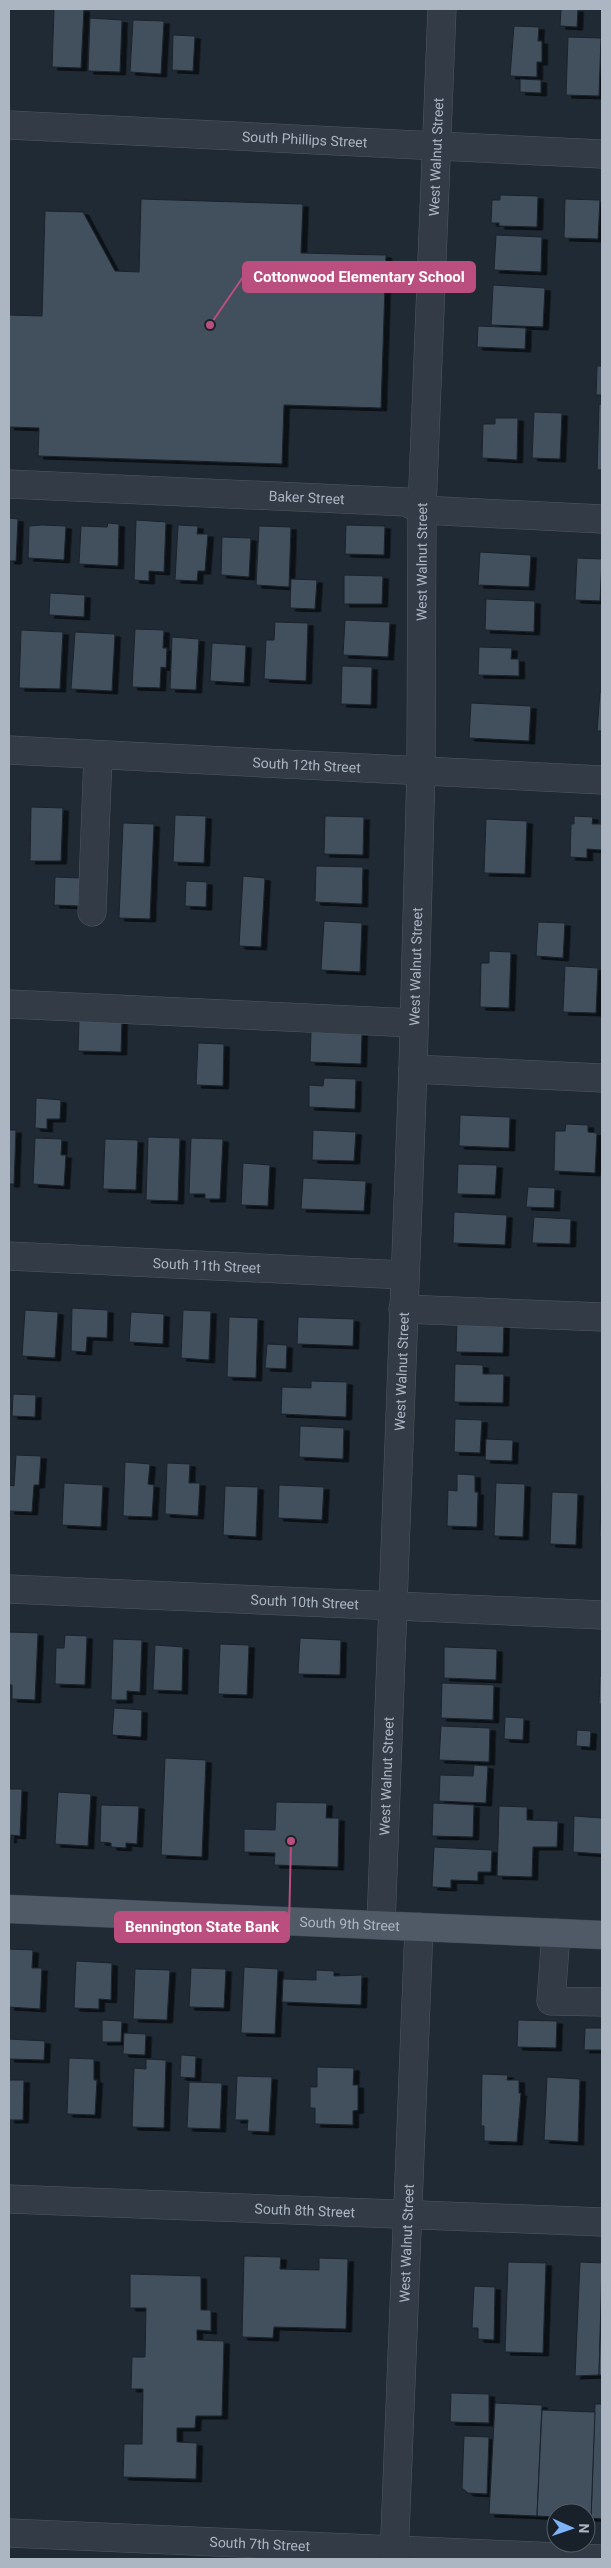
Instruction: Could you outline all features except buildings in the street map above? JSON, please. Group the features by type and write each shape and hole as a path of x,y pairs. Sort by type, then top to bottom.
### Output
{"main road":[{"name":"South 9th Street","path":"9,1909 602,1936"}],"street":[{"name":"West Walnut Street","path":"381,1925 413,1068 421,770 422,510 435,145 442,9"},
{"name":"South Phillips Street","path":"9,126 602,154"},
{"name":"Baker Street","path":"9,484 406,502 422,510 602,519"},
{"name":"South 12th Street","path":"9,750 602,780"},
{"path":"92,912 98,755"},
{"path":"9,1004 414,1022"},
{"path":"413,1068 602,1078"},
{"name":"South 11th Street","path":"9,1256 404,1275"},
{"path":"403,1309 602,1317"},
{"name":"South 10th Street","path":"9,1589 602,1615"},
{"name":"West Walnut Street","path":"394,2554 419,1927"},
{"path":"556,1933 551,2001 602,2002"},
{"name":"South 8th Street","path":"9,2199 602,2222"},
{"name":"South 7th Street","path":"9,2533 394,2554 602,2559"}],"place":[{"name":"Cottonwood Elementary School","path":"210,325"},
{"name":"Bennington State Bank","path":"291,1841"}]}
